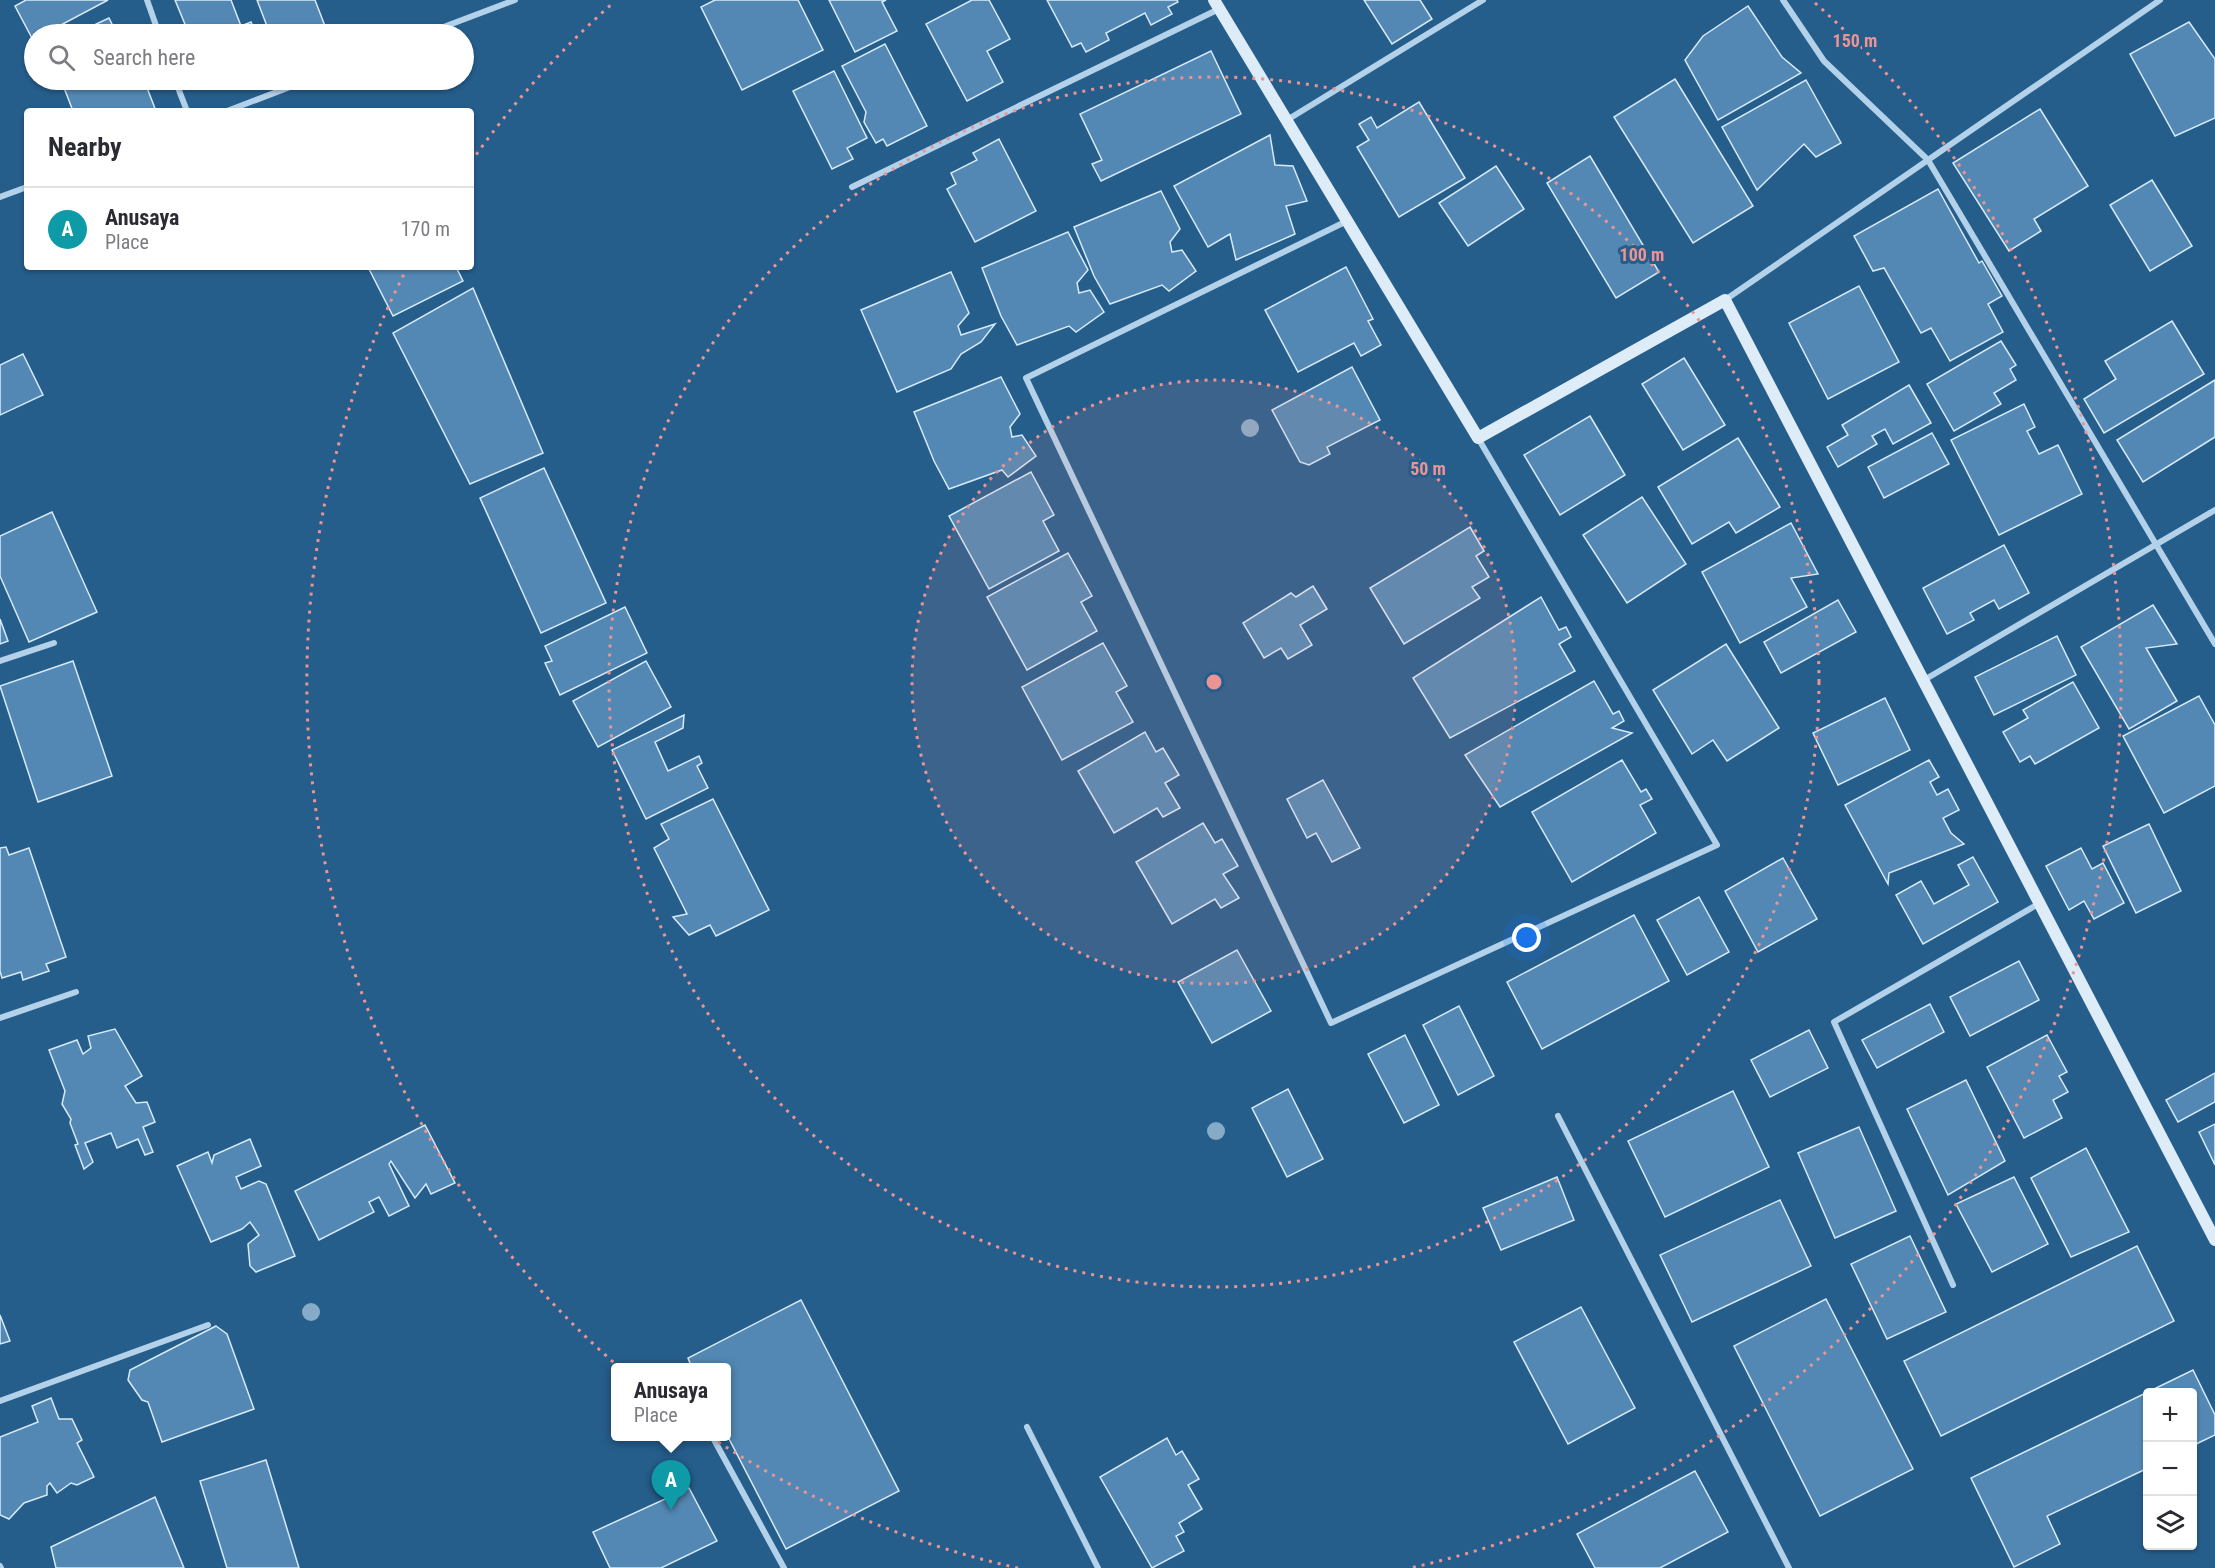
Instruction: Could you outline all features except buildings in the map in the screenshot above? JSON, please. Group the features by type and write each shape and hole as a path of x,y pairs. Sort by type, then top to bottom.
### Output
{"street":[{"path":"147,0 155,24"},
{"path":"451,24 515,0"},
{"path":"1287,121 1483,0"},
{"path":"1783,0 1824,61 1928,160 2215,644"},
{"path":"1478,438 1725,300 2160,0"},
{"path":"852,187 1217,5 1478,438 1717,845 1331,1023 1026,378 1347,221"},
{"path":"179,90 186,108"},
{"path":"234,108 282,90"},
{"path":"0,197 24,188"},
{"path":"1725,300 2215,1240"},
{"path":"1924,680 2215,510"},
{"path":"0,661 54,643"},
{"path":"1953,1285 1834,1022 2040,903"},
{"path":"0,1018 76,992"},
{"path":"1558,1116 1789,1568"},
{"path":"0,1401 208,1325"},
{"path":"1027,1427 1098,1568"},
{"path":"714,1441 784,1568"}],"place":[{"name":"Anusaya","path":"671,1510"}]}
